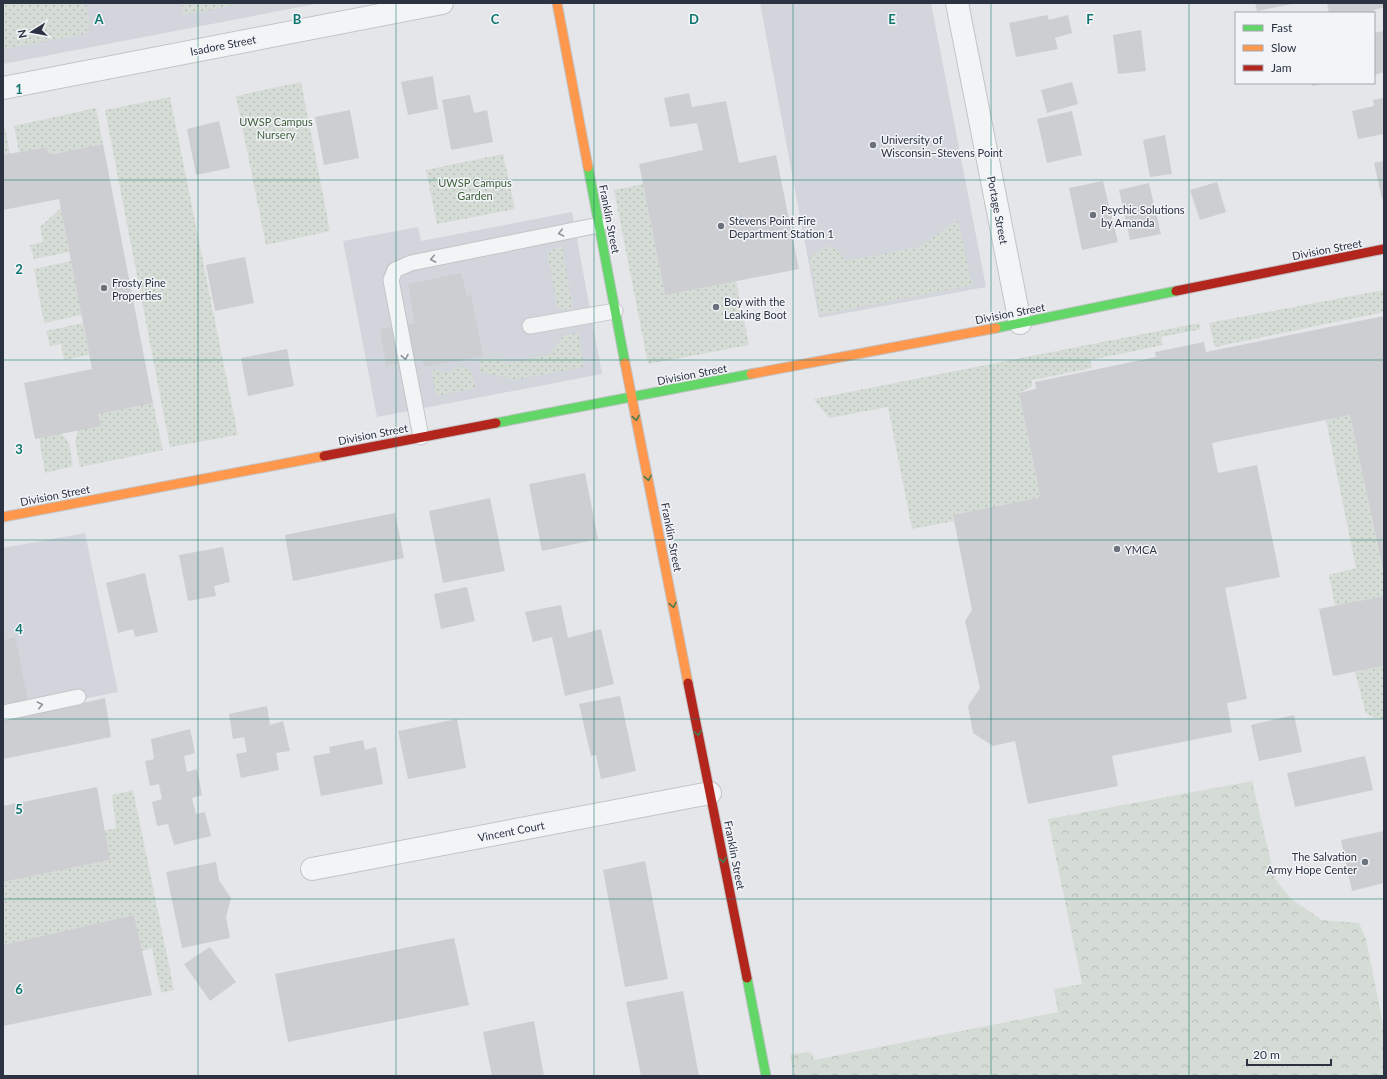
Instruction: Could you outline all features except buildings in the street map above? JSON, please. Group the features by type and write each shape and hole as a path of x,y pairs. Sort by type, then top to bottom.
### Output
{"main road":[{"name":"Franklin Street","path":"557,3 615,311 766,1076"},
{"name":"Division Street","path":"3,518 1020,323 1384,250"}],"street":[{"name":"Isadore Street","path":"3,88 442,3"},
{"name":"Portage Street","path":"957,3 1020,323"},
{"name":"Vincent Court","path":"312,870 710,793"}],"lane":[{"path":"421,438 391,280 395,270 411,263 599,224"},
{"path":"530,326 615,311"},
{"path":"3,713 78,697"}],"shaded area":[{"path":"3,3 321,3 3,64"},
{"name":"University of Wisconsin–Stevens Point","path":"760,3 931,3 986,287 819,318"},
{"path":"572,212 602,374 377,417 343,241 418,227 421,241"},
{"path":"85,533 118,692 3,715 3,548"}],"green space":[{"path":"86,3 90,28 85,34 3,49 3,4"},
{"path":"181,3 246,3 184,15"},
{"name":"UWSP Campus Nursery","path":"301,82 330,231 266,245 236,96"},
{"path":"170,97 238,435 170,447 105,110"},
{"path":"96,108 103,144 49,155 47,147 19,152 14,126"},
{"path":"3,127 5,127 10,154 3,155"},
{"name":"UWSP Campus Garden","path":"503,154 515,209 437,224 426,170"},
{"path":"643,184 665,295 736,281 749,345 648,364 614,190"},
{"path":"61,208 69,252 34,259 30,245 43,242 40,227"},
{"path":"958,220 972,285 820,315 810,257 822,249 829,247 833,247 837,250 845,259 851,260 919,247"},
{"path":"562,247 573,309 567,310 558,307 548,259 548,254 552,249"},
{"path":"71,261 82,315 44,323 34,269"},
{"path":"1384,290 1384,312 1215,347 1209,323"},
{"path":"83,323 89,355 64,360 61,344 50,346 46,331"},
{"path":"1199,323 1201,329 1161,337 1163,345 1090,360 1092,368 1032,380 1032,387 1019,393 1040,495 1038,498 953,515 954,521 912,529 888,407 829,418 814,399"},
{"path":"578,333 584,367 514,380 481,372 479,360 501,358 505,364 549,355 564,335"},
{"path":"464,366 472,372 476,388 436,396 432,371 437,369 444,373 450,373 455,368"},
{"path":"153,403 163,450 80,467 75,441 78,430 101,426 98,414"},
{"path":"1350,415 1384,579 1384,596 1335,606 1329,575 1356,568 1326,420"},
{"path":"61,433 69,443 73,466 45,473 39,438"},
{"path":"1384,666 1384,719 1378,719 1369,715 1365,711 1355,672"},
{"path":"1252,781 1275,879 1291,899 1322,920 1359,923 1366,939 1384,1029 1384,1076 798,1076 794,1054 807,1052 812,1053 814,1060 1058,1012 1054,989 1082,984 1048,819"},
{"path":"133,790 174,990 161,993 152,948 142,951 134,915 3,945 3,882 110,860 104,831 116,828 112,795"},
{"path":"794,1054 798,1076 794,1076 790,1055"}],"traffic: fast":[{"path":"588,167 625,363"},
{"path":"996,328 1176,291"},
{"path":"496,423 751,374"},
{"path":"747,978 766,1076"}],"traffic: slow":[{"path":"557,3 588,167"},
{"path":"751,374 996,328"},
{"path":"625,363 688,683"},
{"path":"3,517 324,456"}],"traffic: jam":[{"path":"1176,291 1384,249"},
{"path":"324,456 496,423"},
{"path":"688,683 747,978"}],"place":[{"name":"University of Wisconsin–Stevens Point","path":"873,145"},
{"name":"Psychic Solutions by Amanda","path":"1093,215"},
{"name":"Stevens Point Fire Department Station 1","path":"721,226"},
{"name":"Frosty Pine Properties","path":"104,288"},
{"name":"Boy with the Leaking Boot","path":"716,307"},
{"name":"YMCA","path":"1117,549"},
{"name":"The Salvation Army Hope Center","path":"1365,862"}]}
